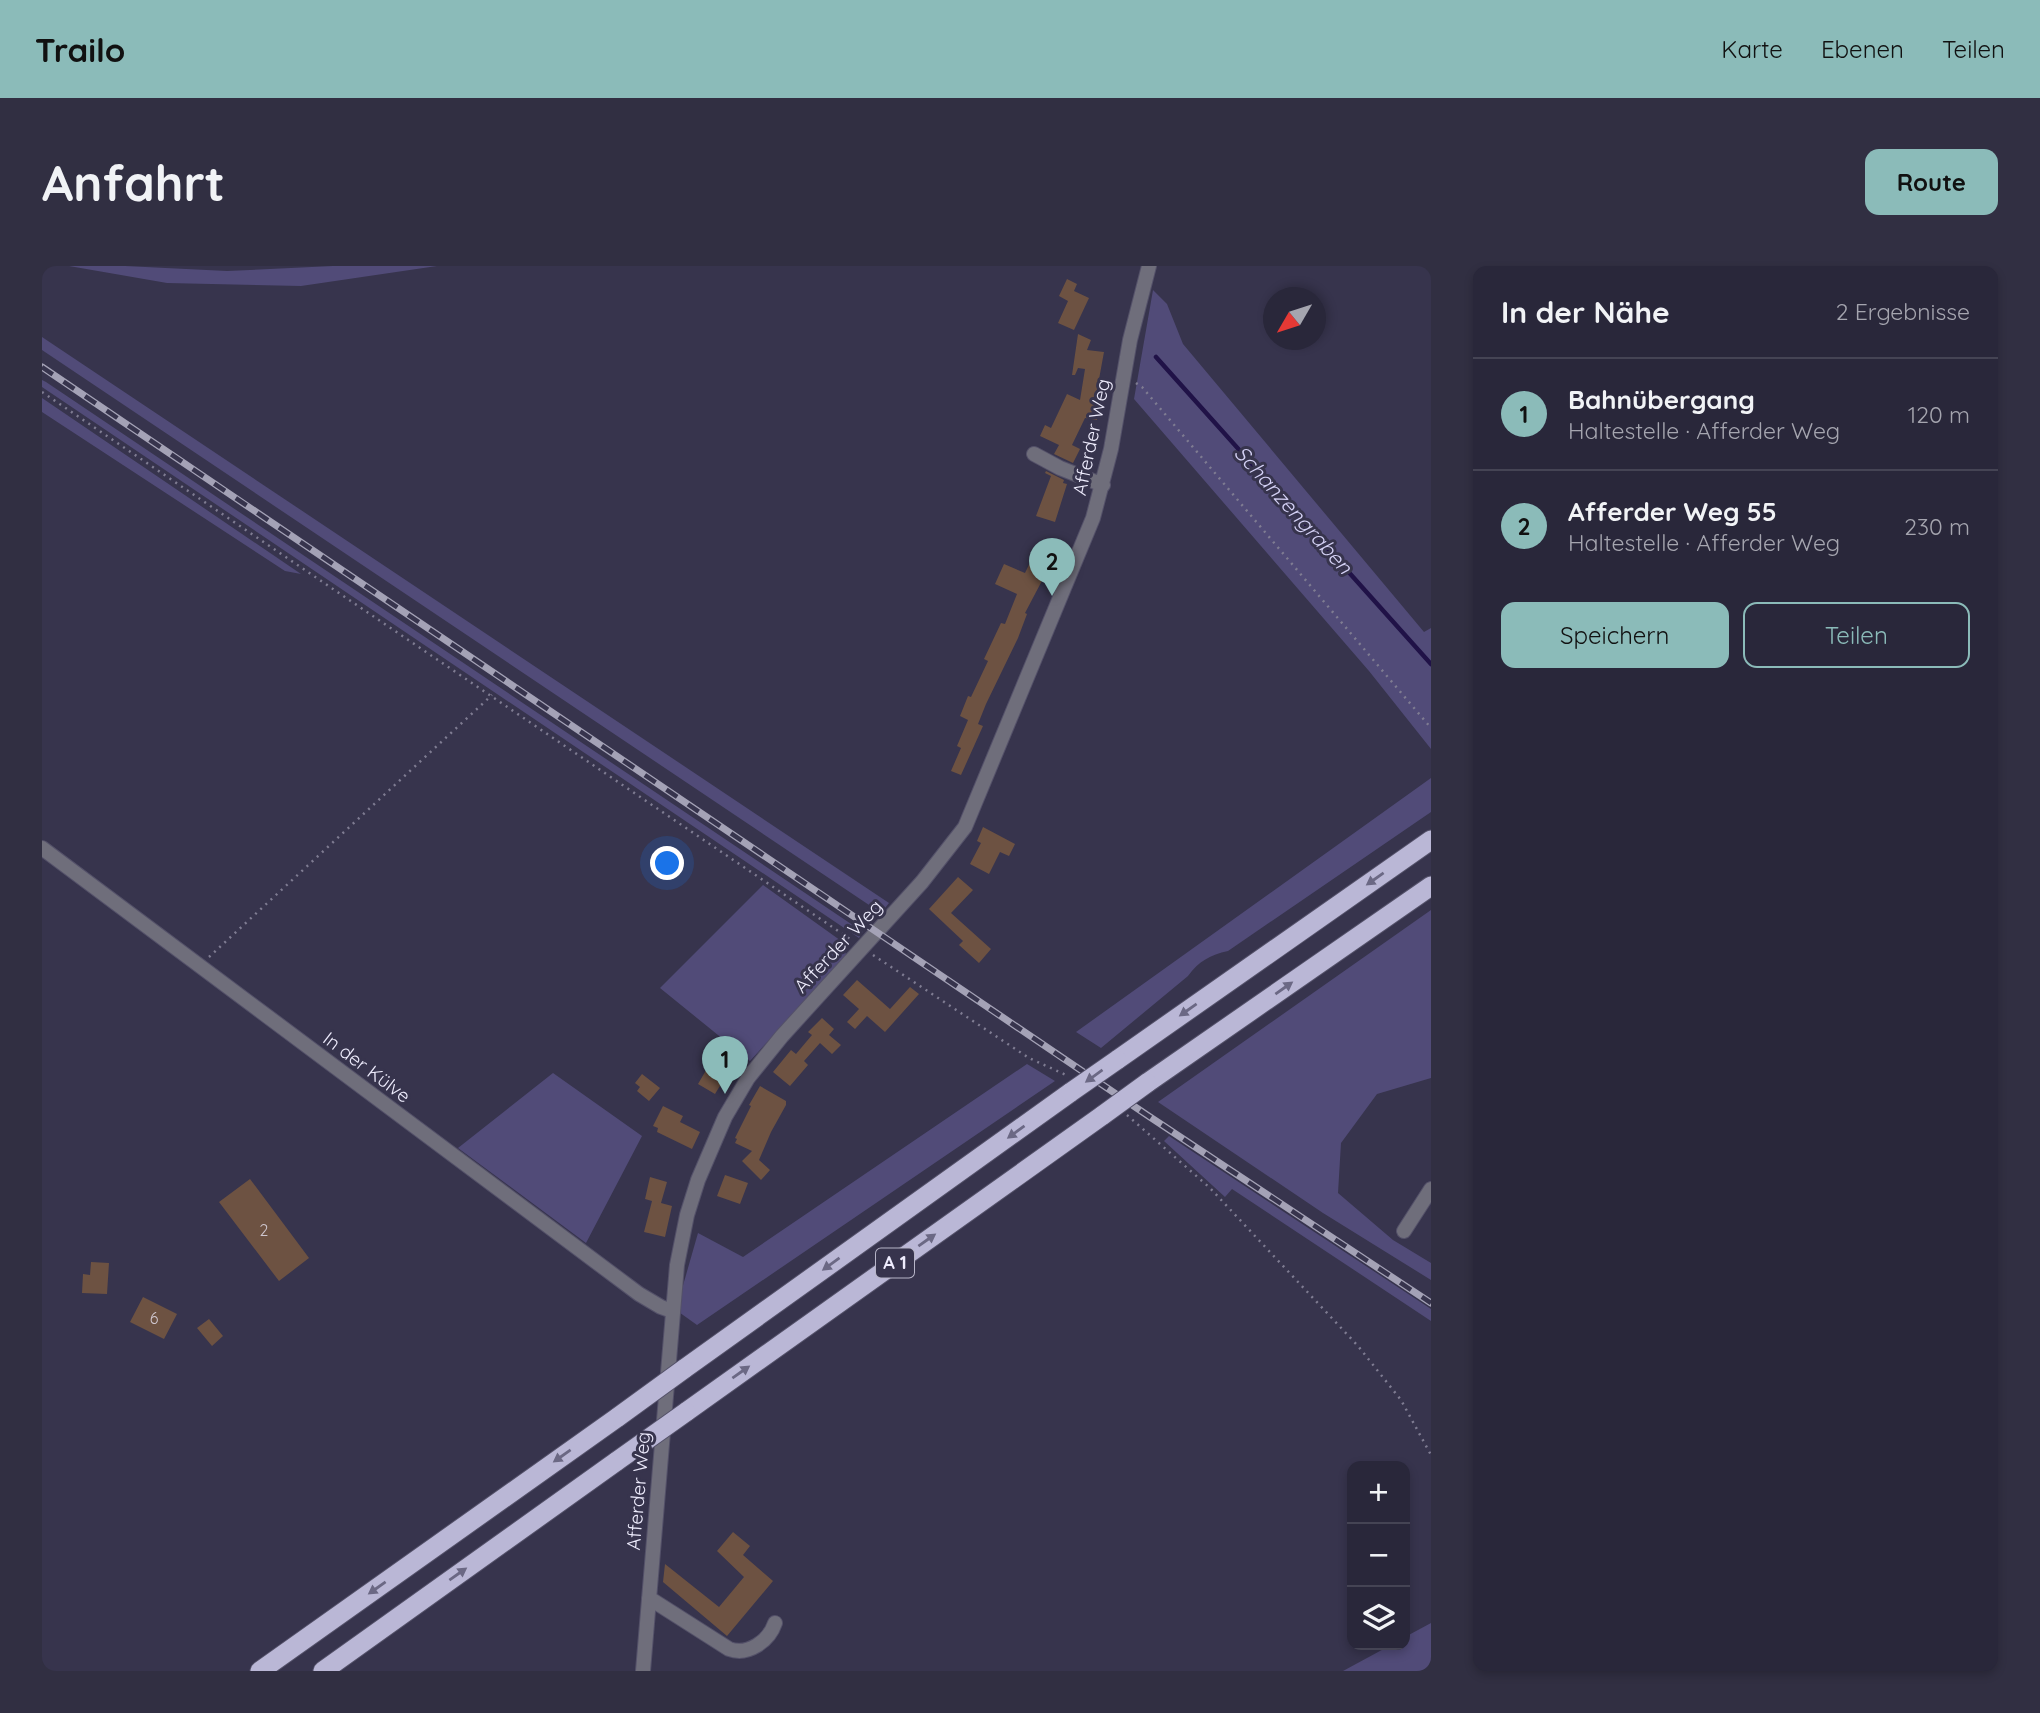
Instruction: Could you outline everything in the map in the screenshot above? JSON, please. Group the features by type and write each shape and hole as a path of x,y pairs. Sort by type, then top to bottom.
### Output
{"highway":[{"name":"A 1","path":"260,1671 1116,1060 1431,840"},
{"name":"A 1","path":"323,1671 1147,1083 1431,886"}],"street":[{"name":"Afferder Weg","path":"643,1671 677,1265 687,1215 698,1180 734,1100 762,1059 943,858 965,827 1078,557 1103,485 1130,340 1149,266"},
{"path":"1034,454 1060,468 1103,485"},
{"name":"In der Külve","path":"42,848 639,1294 672,1311"},
{"path":"1404,1231 1431,1189"},
{"path":"649,1598 737,1652 756,1645 772,1633 775,1623"}],"path":[{"path":"1124,376 1142,387 1431,728"},
{"path":"42,392 863,948"},
{"path":"200,966 492,695"},
{"path":"1250,1229 1367,1357 1401,1400 1431,1455"}],"shaded area":[{"path":"69,266 227,271 333,266 437,266 301,286 167,283"},
{"path":"1153,290 1167,304 1183,344 1424,632 1431,628 1431,749 1369,671 1134,399"},
{"path":"42,337 889,903 881,913 42,350"},
{"path":"42,380 863,932 859,938 42,387"},
{"path":"42,398 301,574 285,571 42,412"},
{"path":"1431,778 1431,812 1228,951 1210,957 1196,966 1188,976 1101,1048 1076,1032"},
{"path":"763,885 844,943 846,955 750,1061 660,988"},
{"path":"1431,910 1431,1078 1377,1094 1341,1143 1338,1193 1393,1240 1431,1263 1431,1280 1323,1213 1158,1102"},
{"path":"1027,1064 1055,1081 697,1325 676,1310 698,1233 743,1257"},
{"path":"553,1073 642,1136 586,1243 458,1148"},
{"path":"1169,1136 1431,1309 1431,1321 1232,1189 1225,1197 1164,1141"},
{"path":"1431,1623 1431,1671 1343,1671 1382,1650 1410,1650 1410,1634"}],"building":[{"path":"1067,279 1077,284 1074,291 1089,298 1074,330 1058,323 1068,301 1059,296"},
{"path":"1078,334 1091,340 1087,350 1104,352 1095,401 1100,402 1097,420 1085,418 1072,445 1080,449 1073,463 1054,454 1059,445 1040,436 1045,425 1051,428 1067,394 1080,400 1085,369 1078,368 1075,375 1072,375"},
{"path":"1046,471 1067,484 1055,522 1036,516 1051,476 1045,473"},
{"path":"1037,548 1046,552 1038,571 1045,575 1025,613 1027,614 1018,638 986,704 978,724 983,726 961,775 951,771 961,748 957,746 968,720 960,716 988,661 984,659 1001,623 1005,624 1017,594 995,584 1004,564 1025,573"},
{"path":"983,827 1015,844 1009,856 1000,852 989,874 970,864 981,843 977,841"},
{"path":"958,877 973,890 951,913 991,949 979,963 959,945 963,941 929,909"},
{"path":"857,980 890,1009 910,987 919,994 885,1032 867,1016 855,1029 847,1022 859,1009 843,995"},
{"path":"822,1018 834,1029 829,1035 841,1045 832,1054 820,1043 804,1061 808,1065 790,1086 773,1072 791,1050 796,1054 812,1035 808,1032"},
{"path":"712,1060 729,1071 715,1094 698,1084"},
{"path":"642,1074 660,1088 649,1101 637,1091 640,1087 635,1083"},
{"path":"760,1086 786,1101 759,1160 770,1170 761,1180 742,1161 752,1151 735,1143 751,1106 749,1105"},
{"path":"663,1106 683,1116 680,1122 700,1132 692,1149 657,1132 658,1128 653,1126"},
{"path":"725,1175 748,1183 740,1204 717,1196"},
{"path":"650,1177 667,1182 661,1203 672,1206 665,1237 644,1232 652,1201 645,1199"},
{"path":"250,1179 309,1258 279,1281 219,1202"},
{"path":"91,1262 109,1263 107,1294 82,1293 83,1274 90,1275"},
{"path":"143,1297 177,1314 164,1339 130,1322"},
{"path":"209,1319 223,1336 212,1346 197,1328"},
{"path":"733,1532 750,1546 743,1555 773,1581 727,1636 663,1582 665,1564 719,1607 744,1577 717,1551"}],"waterway":[{"name":"Schanzengraben","path":"1156,357 1431,664"}],"railway":[{"path":"42,367 1147,1115 1431,1303"}],"place":[{"name":"Afferder Weg 55","path":"1052,596"},
{"name":"Bahnübergang","path":"725,1094"}]}
